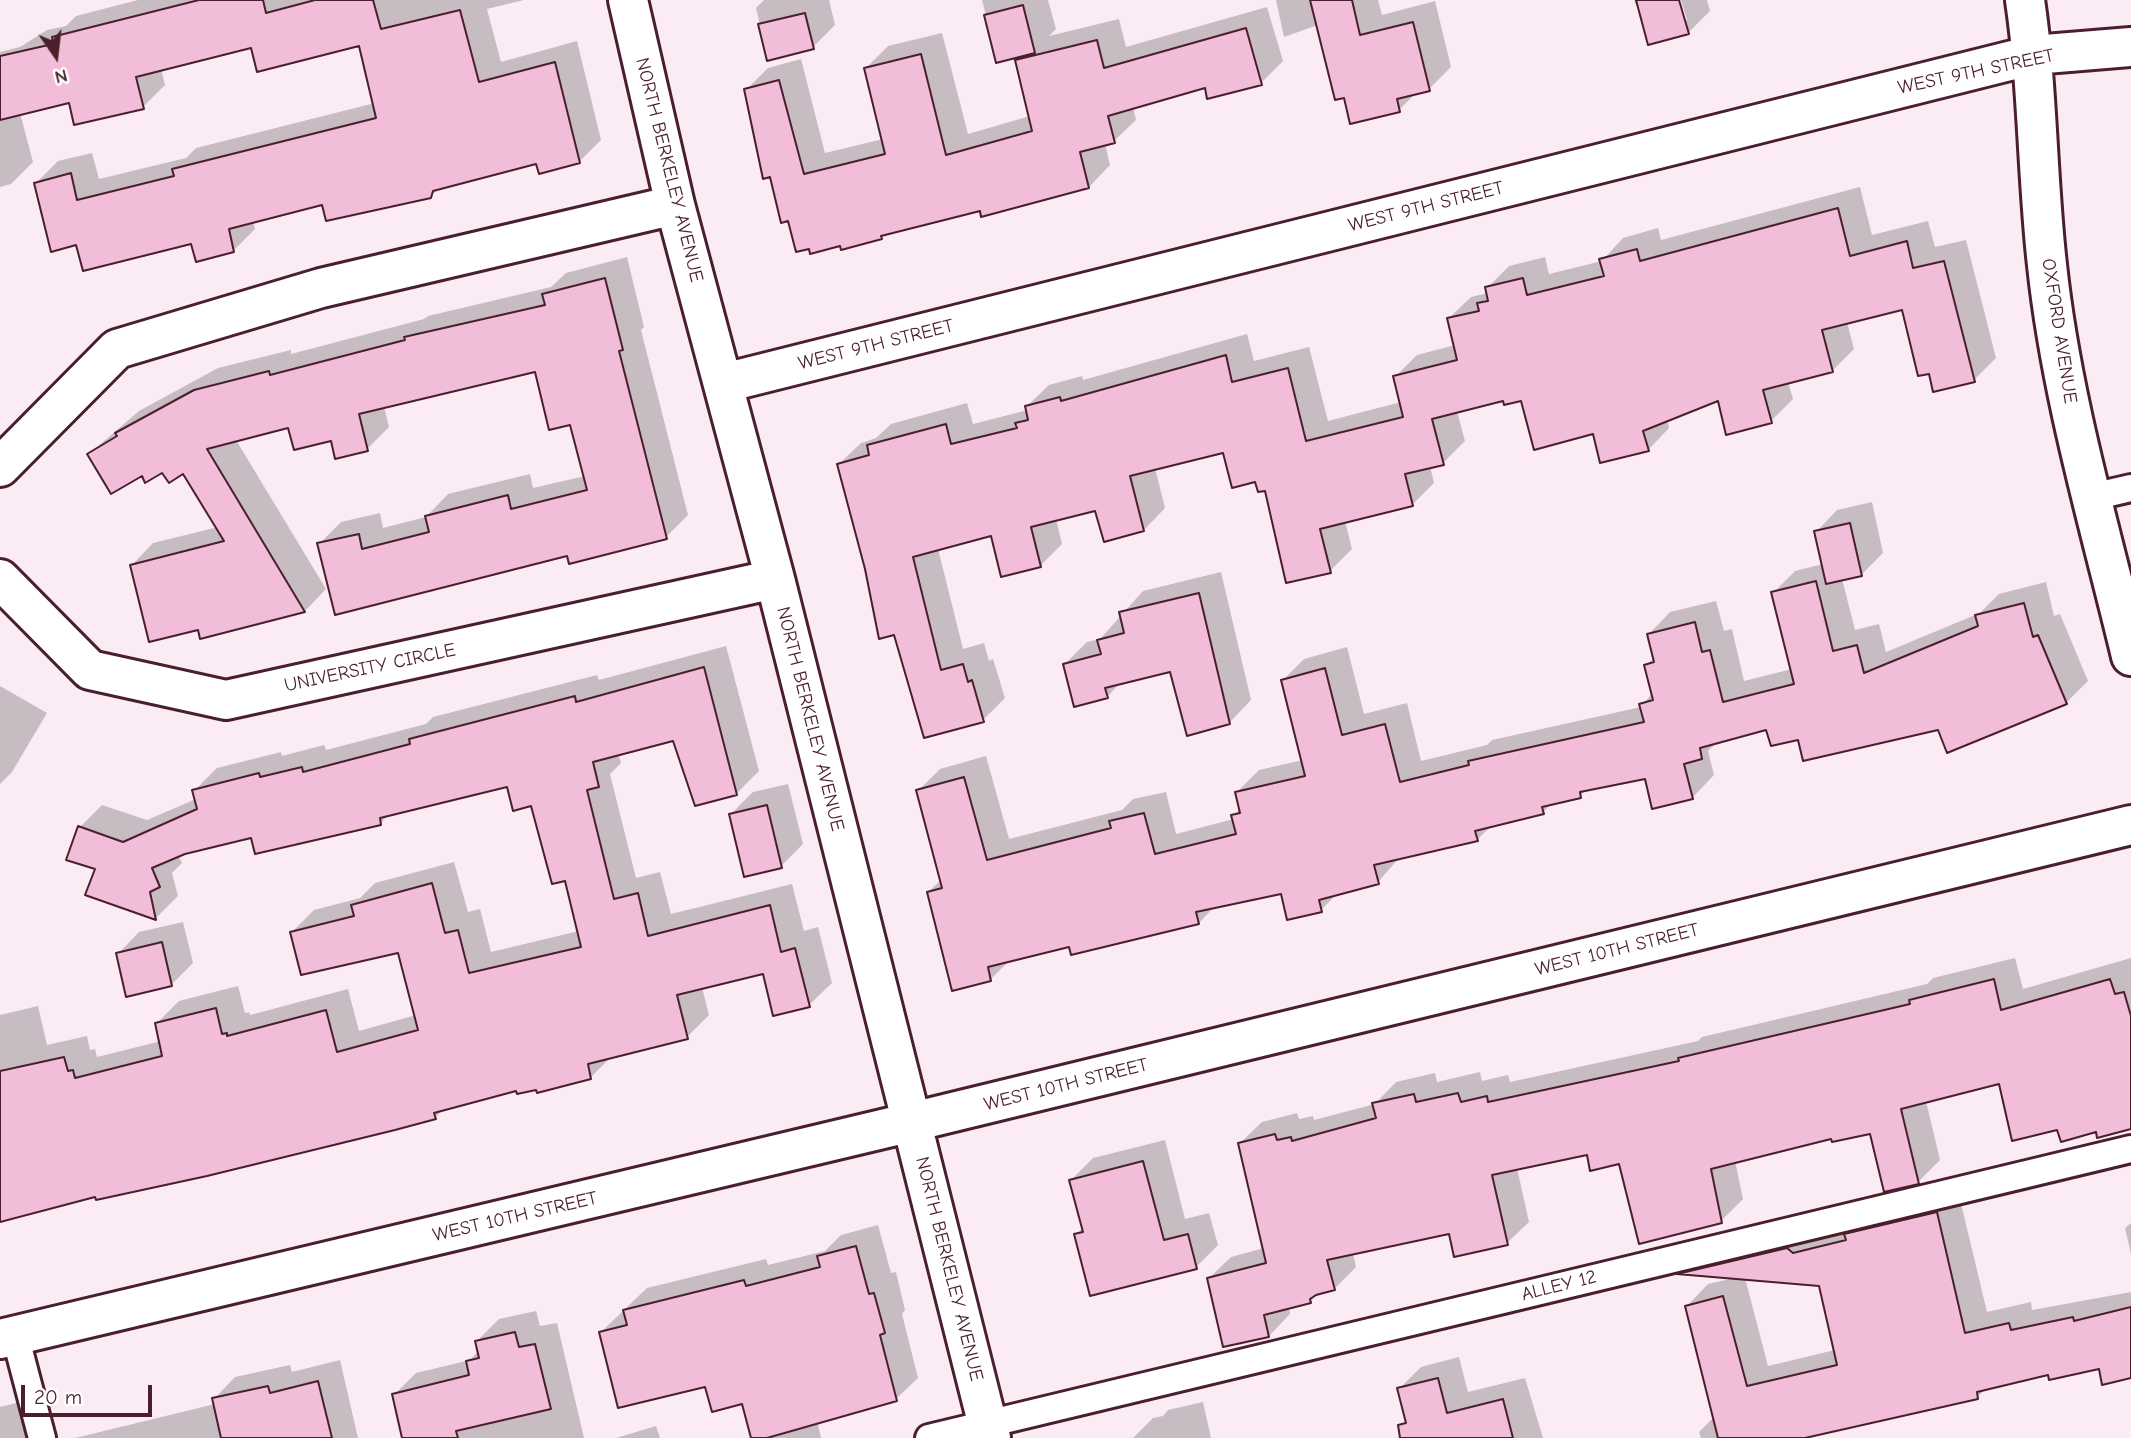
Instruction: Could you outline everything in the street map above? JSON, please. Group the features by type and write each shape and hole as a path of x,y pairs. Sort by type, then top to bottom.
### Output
{"street":[{"name":"NORTH BERKELEY AVENUE","path":"628,0 676,205 775,579 989,1431"},
{"name":"OXFORD AVENUE","path":"2025,0 2033,55 2047,266 2066,386 2131,656"},
{"name":"WEST 9TH STREET","path":"724,383 2033,55 2131,47"},
{"path":"0,467 117,349 321,288 676,205"},
{"name":"UNIVERSITY CIRCLE","path":"0,579 90,670 226,700 775,579"},
{"name":"WEST 10TH STREET","path":"8,1337 912,1122 2131,825"}],"lane":[{"path":"2092,497 2131,488"},
{"name":"ALLEY 12","path":"929,1438 989,1431 2131,1149"},
{"path":"8,1337 42,1438"}],"building":[{"path":"199,0 263,0 266,13 315,0 373,0 381,29 460,10 479,82 555,62 580,163 539,174 536,164 433,191 431,198 326,221 322,205 229,229 234,252 196,262 191,244 83,271 76,245 51,252 34,183 71,173 77,200 174,176 172,169 376,118 359,46 257,72 251,48 136,77 144,109 74,125 69,103 0,120 0,56 53,44 52,37"},
{"path":"1310,0 1352,0 1360,35 1413,22 1430,91 1397,99 1400,112 1350,124 1344,98 1335,100"},
{"path":"1636,0 1679,0 1689,34 1648,45"},
{"path":"1023,5 1035,53 996,63 984,15"},
{"path":"805,13 814,49 767,61 758,24"},
{"path":"1246,28 1262,85 1207,99 1205,88 1108,116 1115,143 1080,152 1089,188 981,217 980,211 881,236 882,239 841,250 840,246 810,254 809,249 796,252 788,221 781,223 770,177 763,179 744,89 779,80 804,174 885,154 864,68 921,54 946,155 1032,131 1015,60 1097,40 1104,68"},
{"path":"1838,208 1850,256 1907,241 1913,268 1944,261 1975,382 1933,392 1929,374 1918,376 1902,310 1822,330 1833,372 1763,390 1772,423 1726,435 1718,401 1643,431 1649,451 1600,463 1593,434 1534,450 1521,401 1504,405 1503,401 1432,419 1444,465 1405,474 1413,506 1320,529 1331,573 1286,583 1265,491 1258,492 1255,482 1232,488 1223,453 1130,476 1144,531 1104,542 1095,511 1031,527 1041,567 1001,577 991,536 913,557 941,670 963,664 968,682 972,680 984,722 924,738 894,635 879,639 865,569 837,464 869,455 867,445 946,424 951,444 1017,428 1015,423 1028,420 1025,406 1060,397 1061,401 1226,355 1232,382 1288,368 1306,441 1403,417 1393,376 1457,360 1447,318 1479,311 1477,303 1488,301 1485,287 1523,278 1527,295 1604,276 1599,259 1637,249 1640,261"},
{"path":"605,278 623,350 619,351 667,539 569,564 567,556 335,615 317,543 359,534 362,549 429,532 425,516 508,495 511,509 587,490 570,425 549,430 535,372 359,414 368,451 335,459 331,441 294,450 288,428 207,449 305,612 200,639 198,630 149,642 130,565 224,541 183,474 169,483 162,473 145,483 142,476 111,494 87,454 117,436 115,433 194,390 269,371 270,375 405,340 404,337 545,305 542,294"},
{"path":"1850,523 1862,576 1826,584 1814,531"},
{"path":"1816,581 1833,651 1857,645 1864,673 1978,626 1975,615 2024,603 2033,637 2038,635 2067,704 1947,753 1938,730 1803,761 1798,740 1771,746 1766,730 1700,748 1702,759 1684,764 1693,799 1652,809 1645,779 1580,792 1581,798 1542,807 1544,814 1475,831 1478,841 1374,865 1379,884 1319,900 1322,912 1287,920 1281,894 1196,912 1199,924 1071,955 1069,947 988,967 991,981 952,991 927,892 942,888 916,790 964,777 987,860 1111,828 1109,821 1144,813 1155,854 1236,834 1231,815 1240,813 1235,792 1305,776 1281,680 1325,668 1342,735 1385,724 1400,782 1469,765 1468,761 1644,722 1639,704 1653,700 1644,665 1654,662 1647,634 1695,622 1702,652 1710,650 1723,702 1794,684 1771,592"},
{"path":"1199,593 1230,724 1187,736 1170,672 1105,688 1108,698 1074,707 1063,664 1101,654 1097,640 1124,633 1119,612"},
{"path":"704,667 737,795 695,806 673,741 593,762 599,787 587,790 614,899 638,893 648,936 770,905 781,952 795,948 810,1007 773,1016 763,974 677,995 688,1039 588,1064 591,1079 537,1093 536,1090 517,1094 516,1091 434,1113 436,1119 395,1130 207,1176 96,1200 95,1197 0,1222 0,1071 64,1057 68,1071 73,1070 75,1078 162,1056 155,1023 216,1008 222,1034 227,1033 227,1036 326,1010 337,1052 418,1030 398,953 301,975 290,932 354,916 351,905 432,883 445,933 458,930 469,973 581,947 565,881 552,884 531,806 513,811 507,787 380,818 381,825 255,854 251,838 185,854 152,868 160,887 150,892 156,920 85,895 95,869 66,860 78,826 123,842 197,809 192,790 259,773 260,777 302,767 303,772 410,744 409,739 575,696 576,702"},
{"path":"767,805 782,868 744,877 729,814"},
{"path":"162,942 172,986 126,997 116,953"},
{"path":"1994,979 2001,1010 2110,979 2115,994 2124,992 2131,1016 2131,1129 2097,1138 2096,1132 2061,1142 2057,1130 2012,1141 1999,1084 1901,1109 1919,1184 1884,1192 1870,1134 1832,1142 1831,1139 1711,1169 1722,1223 1639,1244 1619,1164 1590,1171 1587,1155 1492,1175 1508,1245 1454,1257 1449,1234 1327,1260 1335,1290 1316,1295 1310,1299 1311,1303 1264,1315 1269,1337 1223,1347 1207,1278 1266,1263 1238,1143 1275,1134 1277,1140 1291,1137 1292,1141 1376,1118 1372,1103 1414,1094 1416,1102 1458,1093 1461,1102 1487,1096 1488,1102 1679,1061 1678,1058 1910,1004 1909,1000"},
{"path":"1143,1161 1164,1240 1188,1234 1197,1269 1090,1296 1074,1234 1083,1232 1069,1180"},
{"path":"1937,1212 1965,1333 2009,1323 2011,1330 2073,1317 2074,1321 2131,1307 2131,1378 2102,1385 2099,1369 2049,1380 2048,1375 1977,1392 1978,1399 1805,1438 1718,1438 1685,1306 1723,1296 1747,1386 1837,1365 1819,1286 1677,1274 1787,1248 1793,1253 1846,1240 1844,1234"},
{"path":"856,1246 869,1294 874,1293 885,1333 880,1335 897,1401 767,1438 751,1438 742,1404 712,1412 705,1387 618,1408 599,1332 627,1325 623,1310 744,1280 746,1286 820,1267 817,1256"},
{"path":"515,1332 519,1347 535,1344 551,1409 456,1431 458,1438 402,1438 392,1394 469,1375 466,1361 479,1358 475,1341"},
{"path":"1438,1378 1447,1413 1503,1399 1513,1438 1400,1438 1398,1425 1406,1423 1397,1388"},
{"path":"318,1381 332,1438 221,1438 212,1398 268,1386 270,1393"}]}
